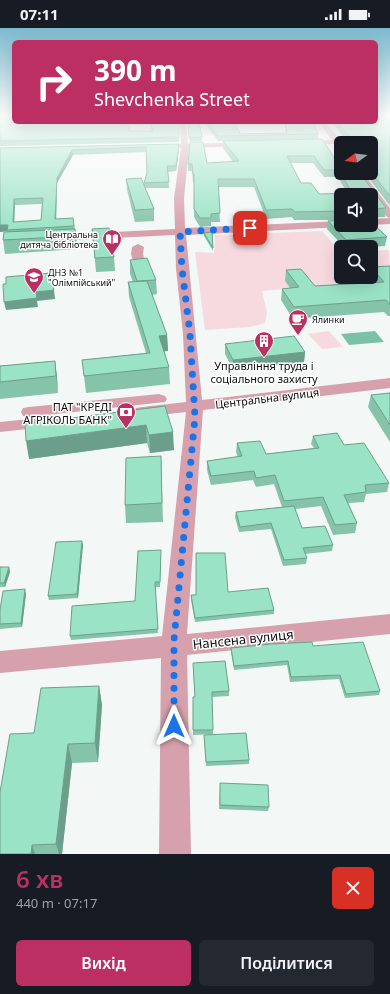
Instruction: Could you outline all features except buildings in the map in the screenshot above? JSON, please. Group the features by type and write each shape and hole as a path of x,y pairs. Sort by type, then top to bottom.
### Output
{"street":[{"path":"175,854 174,646 191,471 194,401 190,334 182,269 180,232 179,198 184,153"},
{"path":"364,180 390,215"},
{"path":"378,222 390,221"},
{"path":"39,239 334,224"},
{"path":"138,247 137,254 141,269"},
{"name":"Центральна вулиця","path":"0,427 194,401 390,372"},
{"name":"Центральна вулиця","path":"0,415 194,401 390,383"},
{"name":"Нансена вулиця","path":"0,662 390,624"}],"shaded area":[{"path":"322,231 334,245 334,284 344,284 262,291 267,313 265,323 250,327 205,330 195,252 214,253 215,235"},
{"path":"389,250 390,275 378,276 378,251"},
{"path":"329,331 343,347 322,349 308,334"},
{"path":"375,331 384,342 349,345 341,334"}],"place":[{"name":"Центральна дитяча бібліотека","path":"112,256"},
{"name":"ДНЗ №1 \"Олімпійський\"","path":"34,294"},
{"name":"Ялинки","path":"298,336"},
{"name":"Управління труда і соціального захисту","path":"264,358"},
{"name":"ПАТ \"КРЕДI АГРIКОЛЬ БАНК\"","path":"126,429"}],"route":[{"path":"174,726 174,640 195,417 194,386 190,356 190,334 182,269 180,232 250,228"}]}
